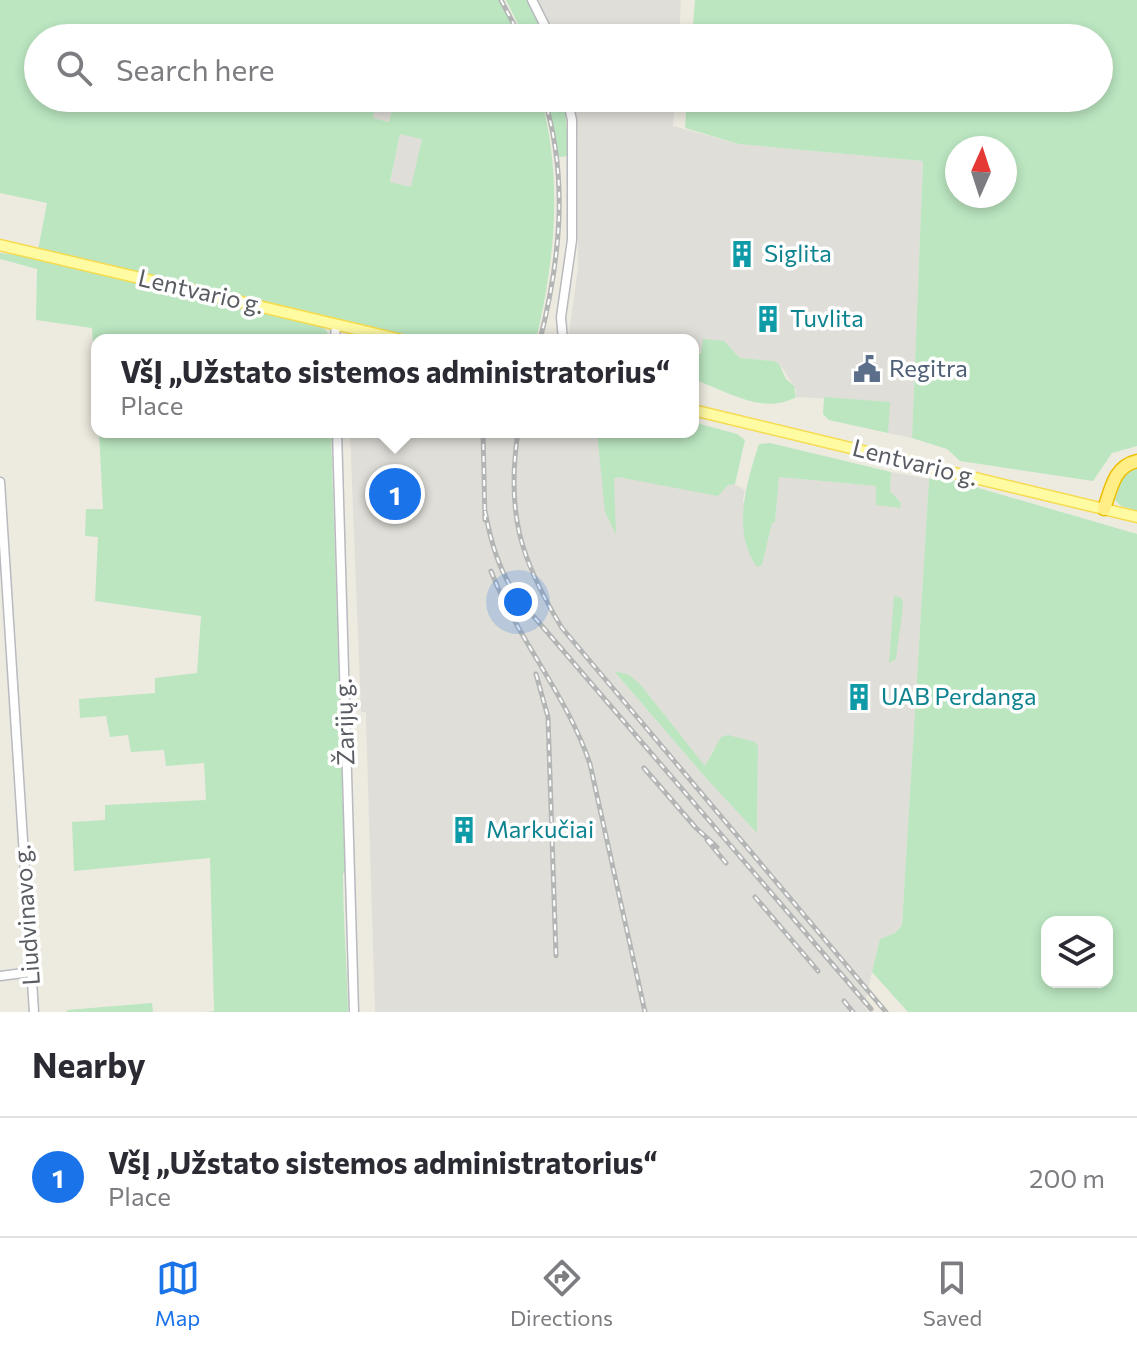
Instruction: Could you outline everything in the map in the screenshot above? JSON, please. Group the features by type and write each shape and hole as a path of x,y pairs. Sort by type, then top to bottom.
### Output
{"highway":[{"path":"1104,509 1116,475 1127,464 1137,461"}],"main road":[{"name":"Lentvario g.","path":"0,245 377,334"},
{"name":"Lentvario g.","path":"699,411 1137,517"}],"street":[{"path":"532,0 544,24"},
{"path":"562,334 561,317 572,240 570,112"},
{"path":"335,334 336,324"},
{"name":"Žarijų g.","path":"337,438 354,1012"},
{"name":"Liudvinavo g.","path":"0,482 34,1012"},
{"path":"0,697 12,696"},
{"path":"0,976 31,972"}],"shaded area":[{"path":"529,0 681,0 680,24 540,24"},
{"path":"374,112 392,112 389,122 373,118"},
{"path":"573,112 674,112 673,126 739,144 923,161 912,438 888,433 889,402 796,397 796,390 774,361 740,358 731,348 699,353 699,334 569,334 578,268 578,141"},
{"path":"400,134 422,138 412,187 390,183"},
{"path":"350,438 598,438 615,533 613,479 735,484 745,490 743,500 762,565 772,522 775,522 779,477 876,486 901,503 890,491 891,472 929,479 902,925 895,933 880,939 864,1006 868,1012 375,1012 366,712 361,712","holes":["616,673 640,684 705,767 713,750 755,742 758,746 757,832"]}],"green space":[{"path":"0,0 499,0 511,24 24,24 24,112 374,112 373,118 389,122 392,112 544,112 552,159 554,219 548,280 537,334 393,334 38,250 47,203 0,193","holes":["400,134 422,139 411,187 390,182"]},
{"path":"506,0 529,0 540,24 518,24"},
{"path":"695,0 1137,0 1137,446 1112,453 1093,481 960,461 947,449 912,438 923,161 739,144 685,128 686,112 1113,112 1113,24 693,24"},
{"path":"550,112 565,112 569,156 559,157"},
{"path":"0,253 40,258 321,326 328,334 92,334 92,328 36,320 37,269 0,259"},
{"path":"703,339 724,341 740,358 774,361 794,386 796,397 770,404 757,403 699,382"},
{"path":"824,397 890,402 888,433 829,420 823,414"},
{"path":"699,424 737,434 745,440 735,484 728,485 718,496 618,477 614,479 616,535 605,512 598,438 699,438"},
{"path":"99,438 331,438 348,1012 206,1012 214,1011 210,858 74,871 72,822 105,820 105,805 206,800 204,763 166,766 164,750 131,752 128,735 110,737 106,716 80,718 79,699 155,693 155,678 197,673 201,616 95,601 98,537 85,536 86,509 103,509"},
{"path":"770,443 891,472 890,491 901,503 900,508 876,505 876,486 779,477 775,522 772,523 762,565 757,567 745,538 744,506 759,444"},
{"path":"1137,466 1137,511 1121,506 1115,500 1123,473"},
{"path":"941,477 1137,534 1137,1012 908,1012 872,972 880,939 895,933 902,925 929,479"},
{"path":"894,596 900,597 903,602 896,659 889,663"},
{"path":"614,671 629,675 640,684 705,766 721,737 728,735 755,742 758,746 757,833 706,778"},
{"path":"152,1003 153,1012 67,1012 67,1010"}],"railway":[{"path":"501,0 514,24"},
{"path":"541,334 553,280 559,219 557,159 548,112"},
{"path":"483,438 485,520"},
{"path":"517,438 514,487 520,534 536,580 562,628 886,1012"},
{"path":"485,511 496,556 517,597 871,1009"},
{"path":"491,571 514,620 568,714 590,764 645,1012"},
{"path":"536,674 548,717 556,956"},
{"path":"644,768 696,828 717,847"},
{"path":"707,840 726,863"},
{"path":"755,897 818,971"},
{"path":"844,1001 853,1012"}],"place":[{"name":"Siglita","path":"742,254"},
{"name":"Tuvlita","path":"768,319"},
{"name":"Regitra","path":"867,369"},
{"name":"VšĮ „Užstato sistemos administratorius“","path":"395,494"},
{"name":"UAB Perdanga","path":"859,697"},
{"name":"Markučiai","path":"464,830"}]}
